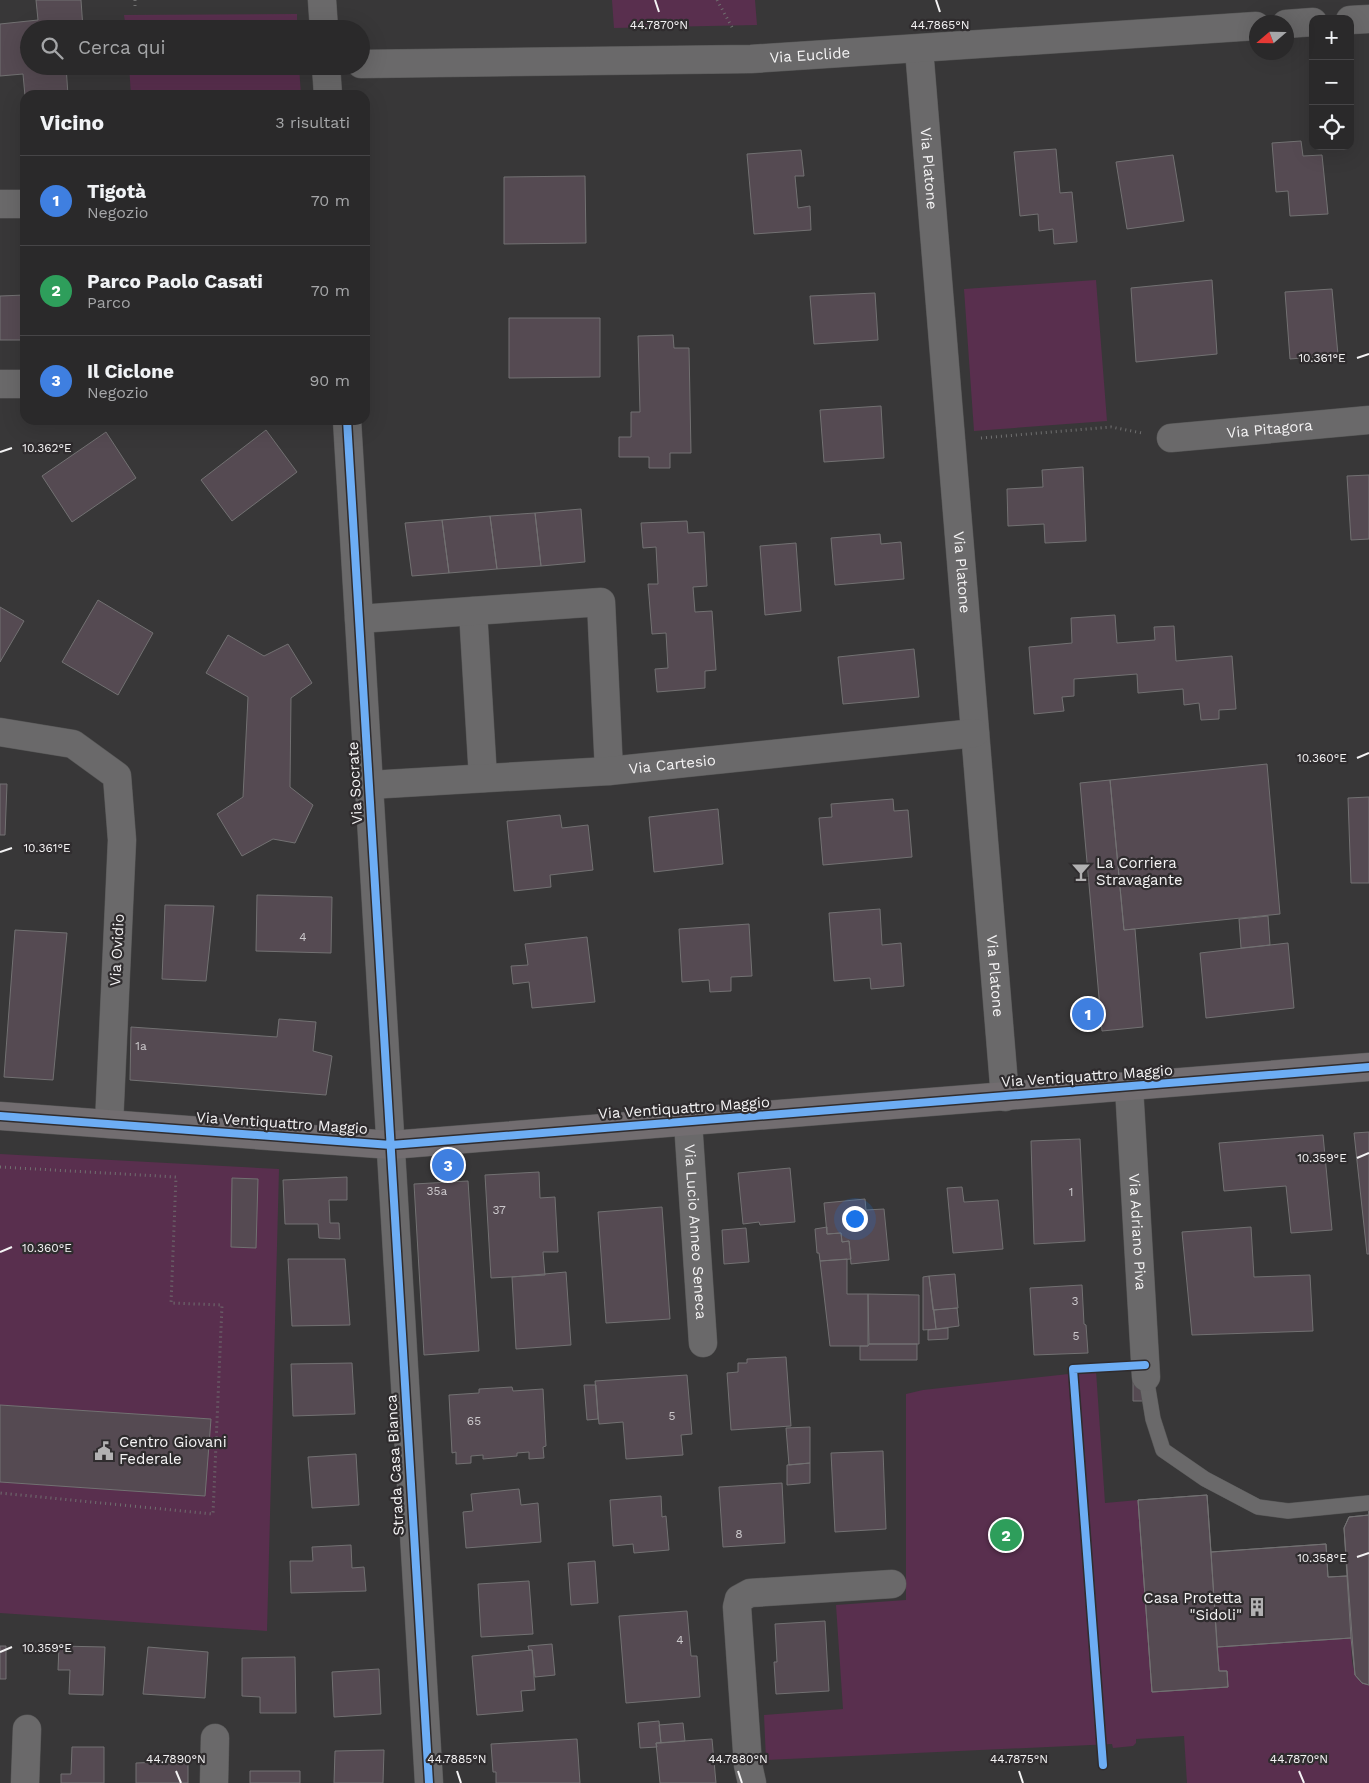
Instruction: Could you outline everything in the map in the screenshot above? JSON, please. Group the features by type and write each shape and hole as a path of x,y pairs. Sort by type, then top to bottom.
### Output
{"street":[{"path":"322,0 323,20"},
{"path":"1354,20 1369,18"},
{"path":"1294,23 1309,22"},
{"name":"Via Euclide","path":"370,64 751,59 1249,26"},
{"name":"Via Platone","path":"919,49 1005,1097"},
{"path":"327,75 328,90"},
{"path":"0,204 20,204"},
{"path":"0,384 20,384"},
{"name":"Via Pitagora","path":"1171,438 1369,420"},
{"name":"Via Socrate","path":"347,425 391,1145"},
{"path":"359,619 601,602 609,771"},
{"path":"474,611 483,778"},
{"name":"Via Ovidio","path":"0,732 73,744 118,776 122,840 109,1124"},
{"name":"Via Cartesio","path":"369,785 609,771 975,732"},
{"name":"Via Ventiquattro Maggio","path":"0,1116 391,1145 1369,1067"},
{"name":"Via Adriano Piva","path":"1129,1087 1146,1377"},
{"name":"Via Lucio Anneo Seneca","path":"688,1122 703,1343"},
{"name":"Strada Casa Bianca","path":"391,1145 429,1783"},
{"path":"752,1783 748,1761 737,1607 739,1599 750,1593 892,1584"},
{"path":"25,1783 27,1729"},
{"path":"214,1783 215,1738"}],"lane":[{"path":"1146,1377 1153,1419 1164,1450 1205,1479 1258,1506 1288,1511 1369,1503"}],"path":[{"path":"134,0 135,7"},
{"path":"717,0 733,30"},
{"path":"951,440 1111,427 1171,438"},
{"path":"0,1167 176,1177 171,1303 222,1305 213,1514 0,1493"}],"shaded area":[{"path":"612,0 755,0 757,25 614,28"},
{"path":"297,14 297,20 125,20 124,15"},
{"path":"130,75 300,75 301,90 131,90"},
{"path":"1096,280 1107,421 974,431 964,289"},
{"path":"0,1154 279,1169 267,1631 0,1613"},
{"path":"1096,1371 1105,1503 1138,1500 1152,1692 1228,1687 1219,1671 1217,1647 1351,1638 1355,1672 1358,1678 1369,1685 1369,1783 1187,1783 1184,1736 1136,1739 1136,1743 1133,1746 1113,1748 1112,1744 766,1760 764,1715 843,1709 836,1605 906,1600 906,1394 923,1390"}],"building":[{"path":"36,0 81,0 82,20 38,20"},
{"path":"20,22 20,74 0,76 0,24"},
{"path":"23,75 67,75 68,90 24,90"},
{"path":"1301,141 1303,156 1322,155 1328,214 1290,216 1288,191 1276,192 1272,143"},
{"path":"1056,149 1060,193 1072,192 1077,242 1054,244 1053,229 1039,231 1038,214 1020,216 1014,152"},
{"path":"801,150 804,176 795,176 798,208 810,206 811,230 754,234 747,154"},
{"path":"1173,155 1184,221 1127,229 1116,162"},
{"path":"585,176 586,243 504,244 504,177"},
{"path":"1212,280 1217,354 1136,362 1131,288"},
{"path":"1332,289 1338,355 1290,359 1285,292"},
{"path":"875,293 878,340 814,344 810,296"},
{"path":"20,295 20,340 0,340 0,296"},
{"path":"509,318 600,318 600,377 509,378"},
{"path":"673,335 674,348 689,348 691,453 670,453 670,468 649,468 649,457 619,457 619,437 631,437 631,412 640,412 638,336"},
{"path":"881,406 884,458 824,462 820,410"},
{"path":"266,430 297,472 232,521 201,480"},
{"path":"106,432 136,478 72,522 42,476"},
{"path":"1083,467 1086,541 1045,543 1044,524 1008,526 1007,489 1043,487 1042,470"},
{"path":"1369,475 1369,539 1351,540 1347,476"},
{"path":"581,509 585,562 541,566 535,513"},
{"path":"535,513 541,566 497,569 490,516"},
{"path":"490,516 497,569 449,573 442,520"},
{"path":"442,520 449,573 412,576 405,523"},
{"path":"687,521 688,533 704,532 707,586 693,587 695,612 712,611 716,670 705,671 705,688 657,692 655,669 668,668 666,633 652,634 648,584 658,584 656,547 643,548 641,523"},
{"path":"880,534 881,544 901,542 904,579 835,585 831,538"},
{"path":"796,543 801,611 765,615 760,546"},
{"path":"98,600 153,633 118,695 62,662"},
{"path":"0,607 24,621 0,662"},
{"path":"1115,615 1117,643 1155,640 1154,627 1174,626 1176,661 1232,656 1236,709 1219,710 1219,719 1201,720 1199,703 1184,705 1183,689 1138,693 1137,674 1074,679 1074,696 1062,697 1064,711 1034,714 1029,647 1072,643 1071,618"},
{"path":"228,635 264,656 288,644 312,683 291,698 290,787 313,805 295,843 273,839 242,856 217,814 243,797 248,697 206,673"},
{"path":"914,649 919,697 843,704 838,657"},
{"path":"1267,764 1280,914 1124,930 1110,780"},
{"path":"1110,780 1124,930 1135,929 1143,1027 1102,1031 1080,783"},
{"path":"0,784 7,784 5,835 0,835"},
{"path":"1369,797 1369,883 1351,883 1348,798"},
{"path":"893,799 894,811 908,810 912,857 823,865 819,818 832,817 831,804"},
{"path":"718,809 723,864 654,872 649,817"},
{"path":"560,815 562,828 588,825 593,870 550,875 551,887 514,891 507,821"},
{"path":"257,895 332,897 331,953 256,951"},
{"path":"165,905 214,906 206,981 162,979"},
{"path":"880,909 882,945 901,943 904,986 871,989 870,978 834,981 829,913"},
{"path":"1268,916 1270,945 1241,948 1239,919"},
{"path":"749,924 752,976 731,977 731,991 710,992 709,980 682,982 679,929"},
{"path":"15,930 67,933 53,1080 4,1077"},
{"path":"587,937 595,1002 532,1008 529,982 513,984 511,966 528,965 525,944"},
{"path":"1288,943 1294,1008 1206,1018 1200,953"},
{"path":"279,1019 316,1022 313,1051 332,1056 326,1095 130,1080 131,1027 277,1037"},
{"path":"1369,1132 1369,1254 1367,1254 1354,1133"},
{"path":"1323,1135 1332,1230 1291,1233 1286,1186 1224,1191 1219,1143"},
{"path":"1080,1139 1085,1241 1034,1244 1031,1141"},
{"path":"790,1168 795,1222 760,1225 759,1222 743,1224 738,1173"},
{"path":"539,1172 540,1198 555,1197 558,1252 543,1252 545,1275 491,1278 485,1175"},
{"path":"347,1177 347,1200 329,1200 330,1223 339,1223 340,1239 319,1238 318,1224 285,1224 283,1180"},
{"path":"232,1178 258,1179 256,1248 231,1247"},
{"path":"468,1181 479,1351 424,1355 414,1184"},
{"path":"962,1187 964,1202 998,1200 1003,1249 953,1253 947,1188"},
{"path":"865,1199 866,1210 884,1209 889,1260 851,1264 849,1241 842,1242 841,1233 827,1234 824,1203"},
{"path":"662,1207 670,1319 606,1323 598,1212"},
{"path":"827,1227 827,1234 841,1233 842,1242 849,1241 851,1259 820,1261 819,1253 817,1253 815,1229"},
{"path":"1251,1227 1254,1277 1310,1275 1313,1331 1192,1335 1182,1232"},
{"path":"746,1228 749,1262 724,1264 722,1230"},
{"path":"288,1259 345,1259 350,1325 292,1326"},
{"path":"847,1259 847,1294 868,1294 868,1346 830,1346 820,1261"},
{"path":"566,1272 571,1345 516,1349 512,1277"},
{"path":"955,1274 958,1308 933,1310 929,1276"},
{"path":"929,1276 936,1329 923,1330 923,1277"},
{"path":"1082,1285 1088,1353 1034,1355 1030,1288"},
{"path":"868,1294 919,1295 919,1344 869,1344"},
{"path":"957,1308 959,1326 936,1329 934,1310"},
{"path":"948,1328 948,1339 928,1340 928,1330"},
{"path":"869,1344 917,1344 917,1360 860,1360 860,1346 868,1346"},
{"path":"786,1357 791,1426 731,1430 727,1373 738,1372 738,1363 747,1363 747,1359"},
{"path":"352,1363 355,1414 293,1416 291,1364"},
{"path":"687,1375 692,1434 681,1435 683,1455 626,1459 623,1422 599,1424 595,1381"},
{"path":"1133,1381 1142,1381 1143,1401 1133,1401"},
{"path":"584,1385 596,1385 598,1419 587,1420"},
{"path":"512,1387 513,1391 543,1389 546,1446 543,1447 544,1458 529,1459 529,1452 517,1453 517,1456 483,1459 483,1455 471,1456 471,1463 456,1464 456,1452 452,1453 449,1395 479,1393 479,1389"},
{"name":"Centro Giovani Federale","path":"0,1405 211,1419 205,1496 0,1482"},
{"path":"810,1427 810,1463 789,1465 786,1428"},
{"path":"883,1451 886,1529 835,1532 831,1453"},
{"path":"356,1454 359,1505 312,1508 308,1457"},
{"path":"810,1463 810,1483 787,1485 787,1465"},
{"path":"782,1483 785,1543 723,1547 719,1487"},
{"path":"519,1489 521,1505 538,1503 541,1542 466,1548 463,1512 473,1511 471,1494"},
{"name":"Casa Protetta \"Sidoli\"","path":"1207,1495 1211,1552 1326,1544 1328,1577 1347,1576 1344,1528 1349,1517 1369,1515 1369,1685 1362,1683 1355,1675 1351,1638 1217,1647 1219,1671 1227,1671 1228,1687 1152,1692 1138,1500"},
{"path":"1207,1495 1219,1671 1227,1671 1228,1687 1152,1692 1138,1500"},
{"path":"661,1496 662,1517 666,1516 669,1550 634,1553 633,1544 613,1546 610,1500"},
{"path":"1369,1515 1369,1685 1362,1683 1355,1675 1344,1528 1349,1517"},
{"path":"1326,1544 1328,1577 1347,1576 1351,1638 1217,1647 1211,1552"},
{"path":"351,1545 352,1568 364,1567 366,1591 291,1593 290,1561 313,1561 312,1547"},
{"path":"595,1561 598,1603 571,1605 568,1563"},
{"path":"529,1581 533,1634 481,1637 478,1584"},
{"path":"687,1611 691,1656 697,1656 700,1697 626,1703 619,1616"},
{"path":"825,1621 829,1691 776,1694 774,1662 777,1662 775,1624"},
{"path":"552,1644 555,1675 535,1677 532,1650 529,1650 528,1646"},
{"path":"0,1646 6,1646 6,1679 0,1679"},
{"path":"59,1646 105,1647 103,1695 69,1694 70,1670 58,1670"},
{"path":"148,1647 208,1652 205,1698 143,1694"},
{"path":"532,1650 535,1690 521,1691 523,1711 477,1715 472,1656"},
{"path":"295,1657 296,1713 260,1713 260,1697 242,1696 242,1658"},
{"path":"379,1669 381,1714 334,1717 332,1672"},
{"path":"659,1721 661,1743 656,1743 657,1747 640,1748 638,1723"},
{"path":"683,1723 685,1741 661,1743 659,1725"},
{"path":"577,1739 580,1783 496,1783 496,1772 493,1772 491,1744"},
{"path":"712,1739 716,1783 660,1783 656,1743"},
{"path":"72,1747 104,1747 104,1783 61,1783 61,1774 71,1774"},
{"path":"384,1750 383,1783 334,1783 335,1751"},
{"path":"188,1761 188,1783 136,1783 136,1763"},
{"path":"250,1771 300,1771 300,1783 250,1783"}],"cycle path":[{"path":"347,425 429,1783"},
{"path":"0,1116 391,1145 1369,1067"},
{"path":"1103,1765 1073,1369 1145,1365"}],"place":[{"name":"La Corriera Stravagante","path":"1081,872"},
{"name":"Tigotà","path":"1088,1014"},
{"name":"Il Ciclone","path":"448,1165"},
{"name":"Centro Giovani Federale","path":"104,1451"},
{"name":"Parco Paolo Casati","path":"1006,1535"},
{"name":"Casa Protetta \"Sidoli\"","path":"1257,1607"}]}
